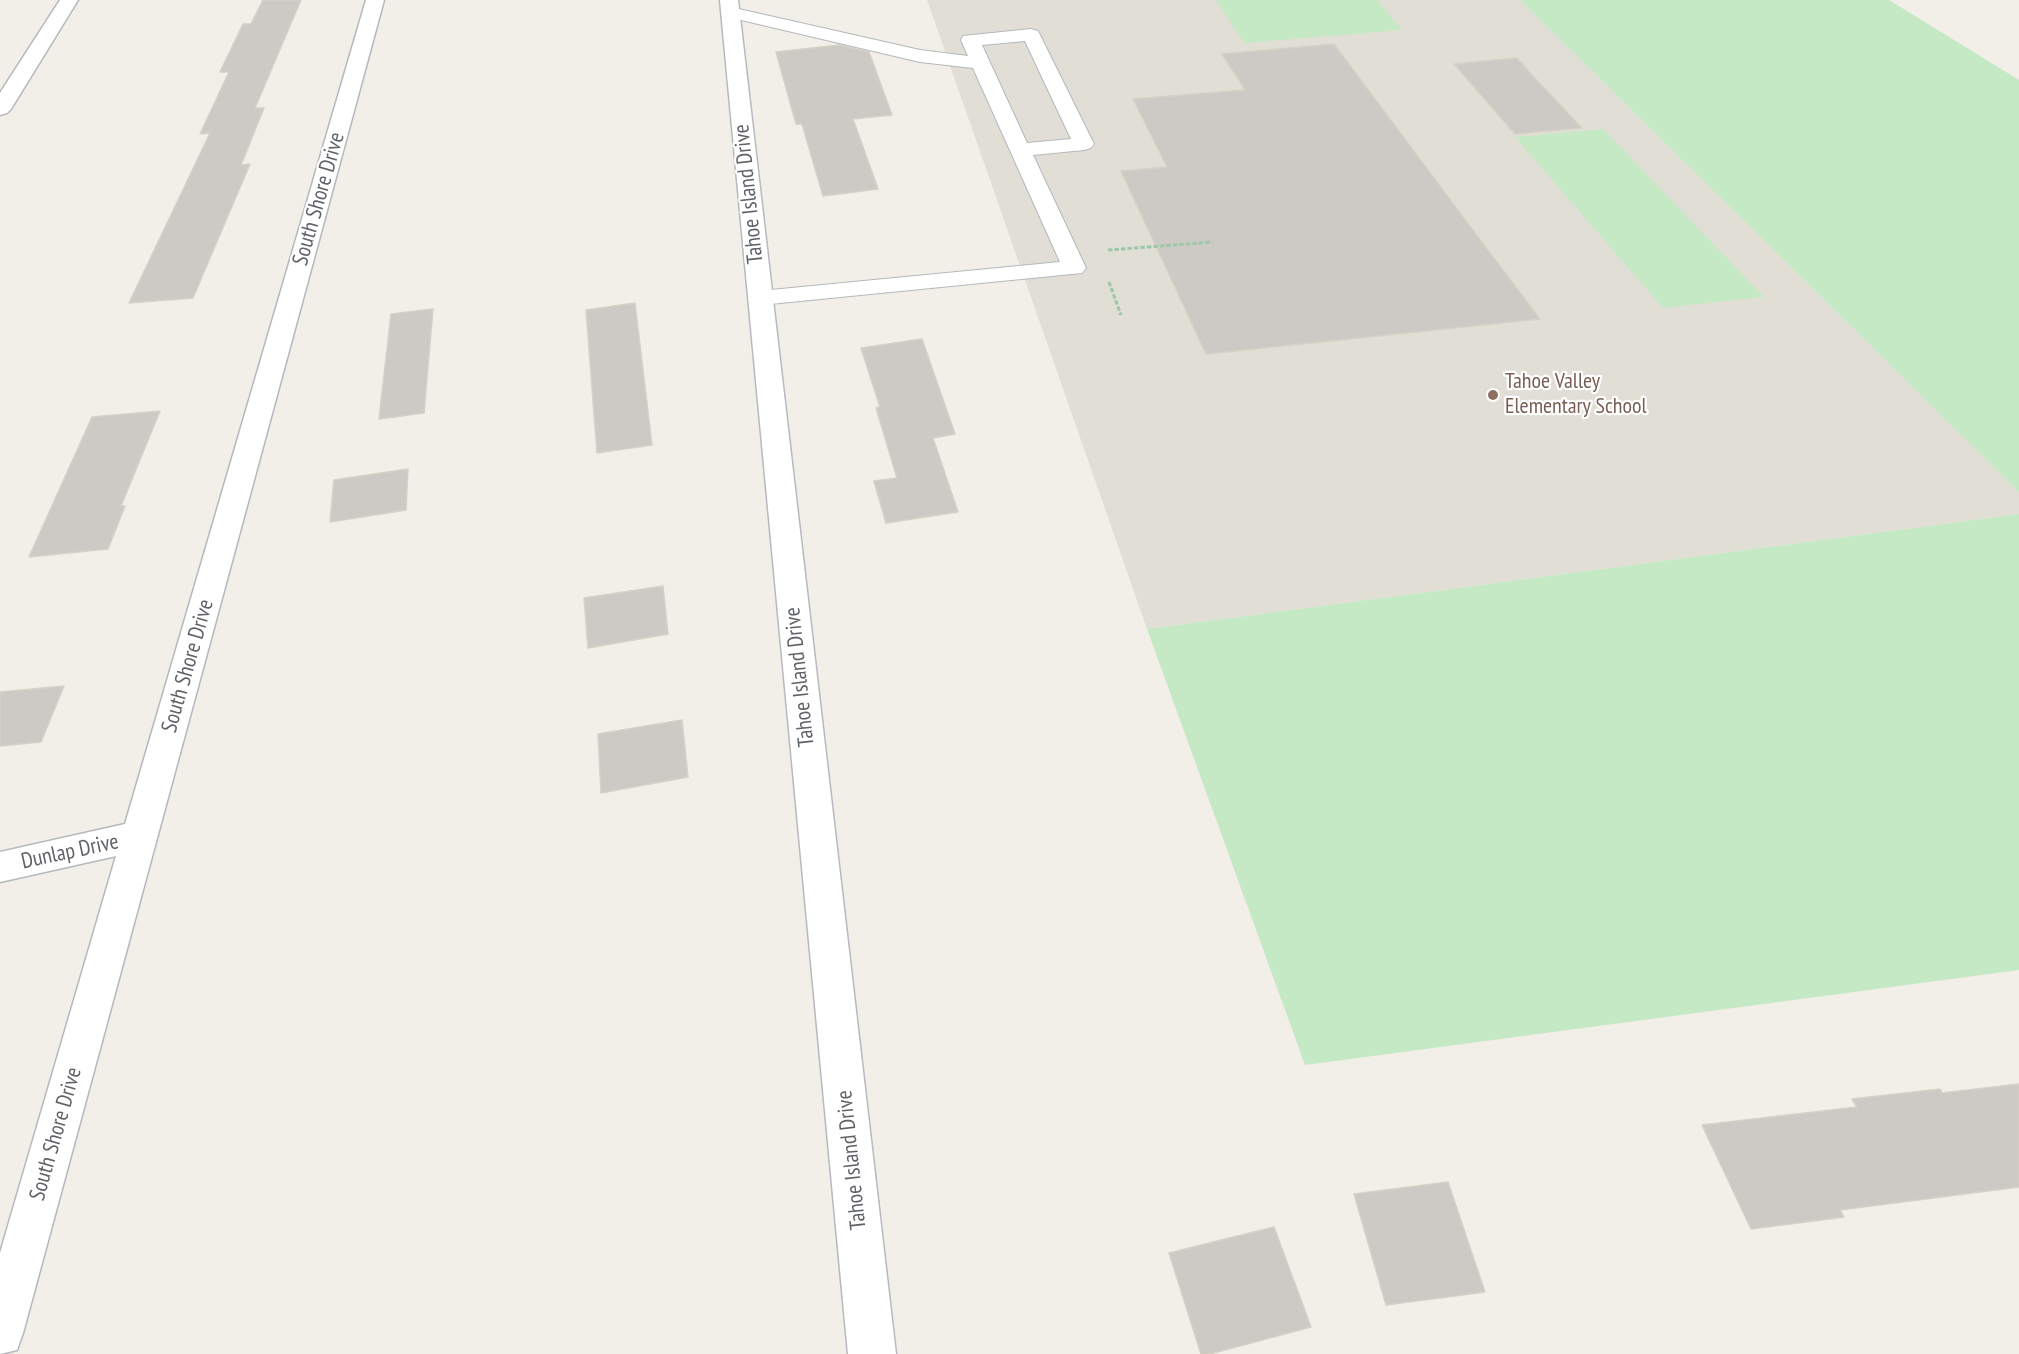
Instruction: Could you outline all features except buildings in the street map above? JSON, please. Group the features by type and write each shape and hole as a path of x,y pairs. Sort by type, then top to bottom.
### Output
{"street":[{"path":"0,109 69,0"},
{"name":"South Shore Drive","path":"0,1333 375,0"},
{"name":"Tahoe Island Drive","path":"729,6 872,1354"},
{"name":"Dunlap Drive","path":"0,867 140,836"}],"lane":[{"path":"729,6 920,56 981,63"},
{"path":"760,298 1074,268 1020,150 981,63 970,40 1031,35 1084,144 1020,150"}],"path":[{"path":"1099,251 1212,242"}],"shaded area":[{"name":"Tahoe Valley Elementary School","path":"927,0 1520,0 2019,492 2019,514 1147,629"}],"green space":[{"path":"1216,0 1377,0 1402,30 1244,43"},
{"path":"1520,0 1889,0 2019,80 2019,492"},
{"path":"1603,129 1764,297 1663,308 1515,137"},
{"path":"2019,514 2019,970 1305,1065 1147,629"}],"place":[{"name":"Tahoe Valley Elementary School","path":"1493,395"}]}
